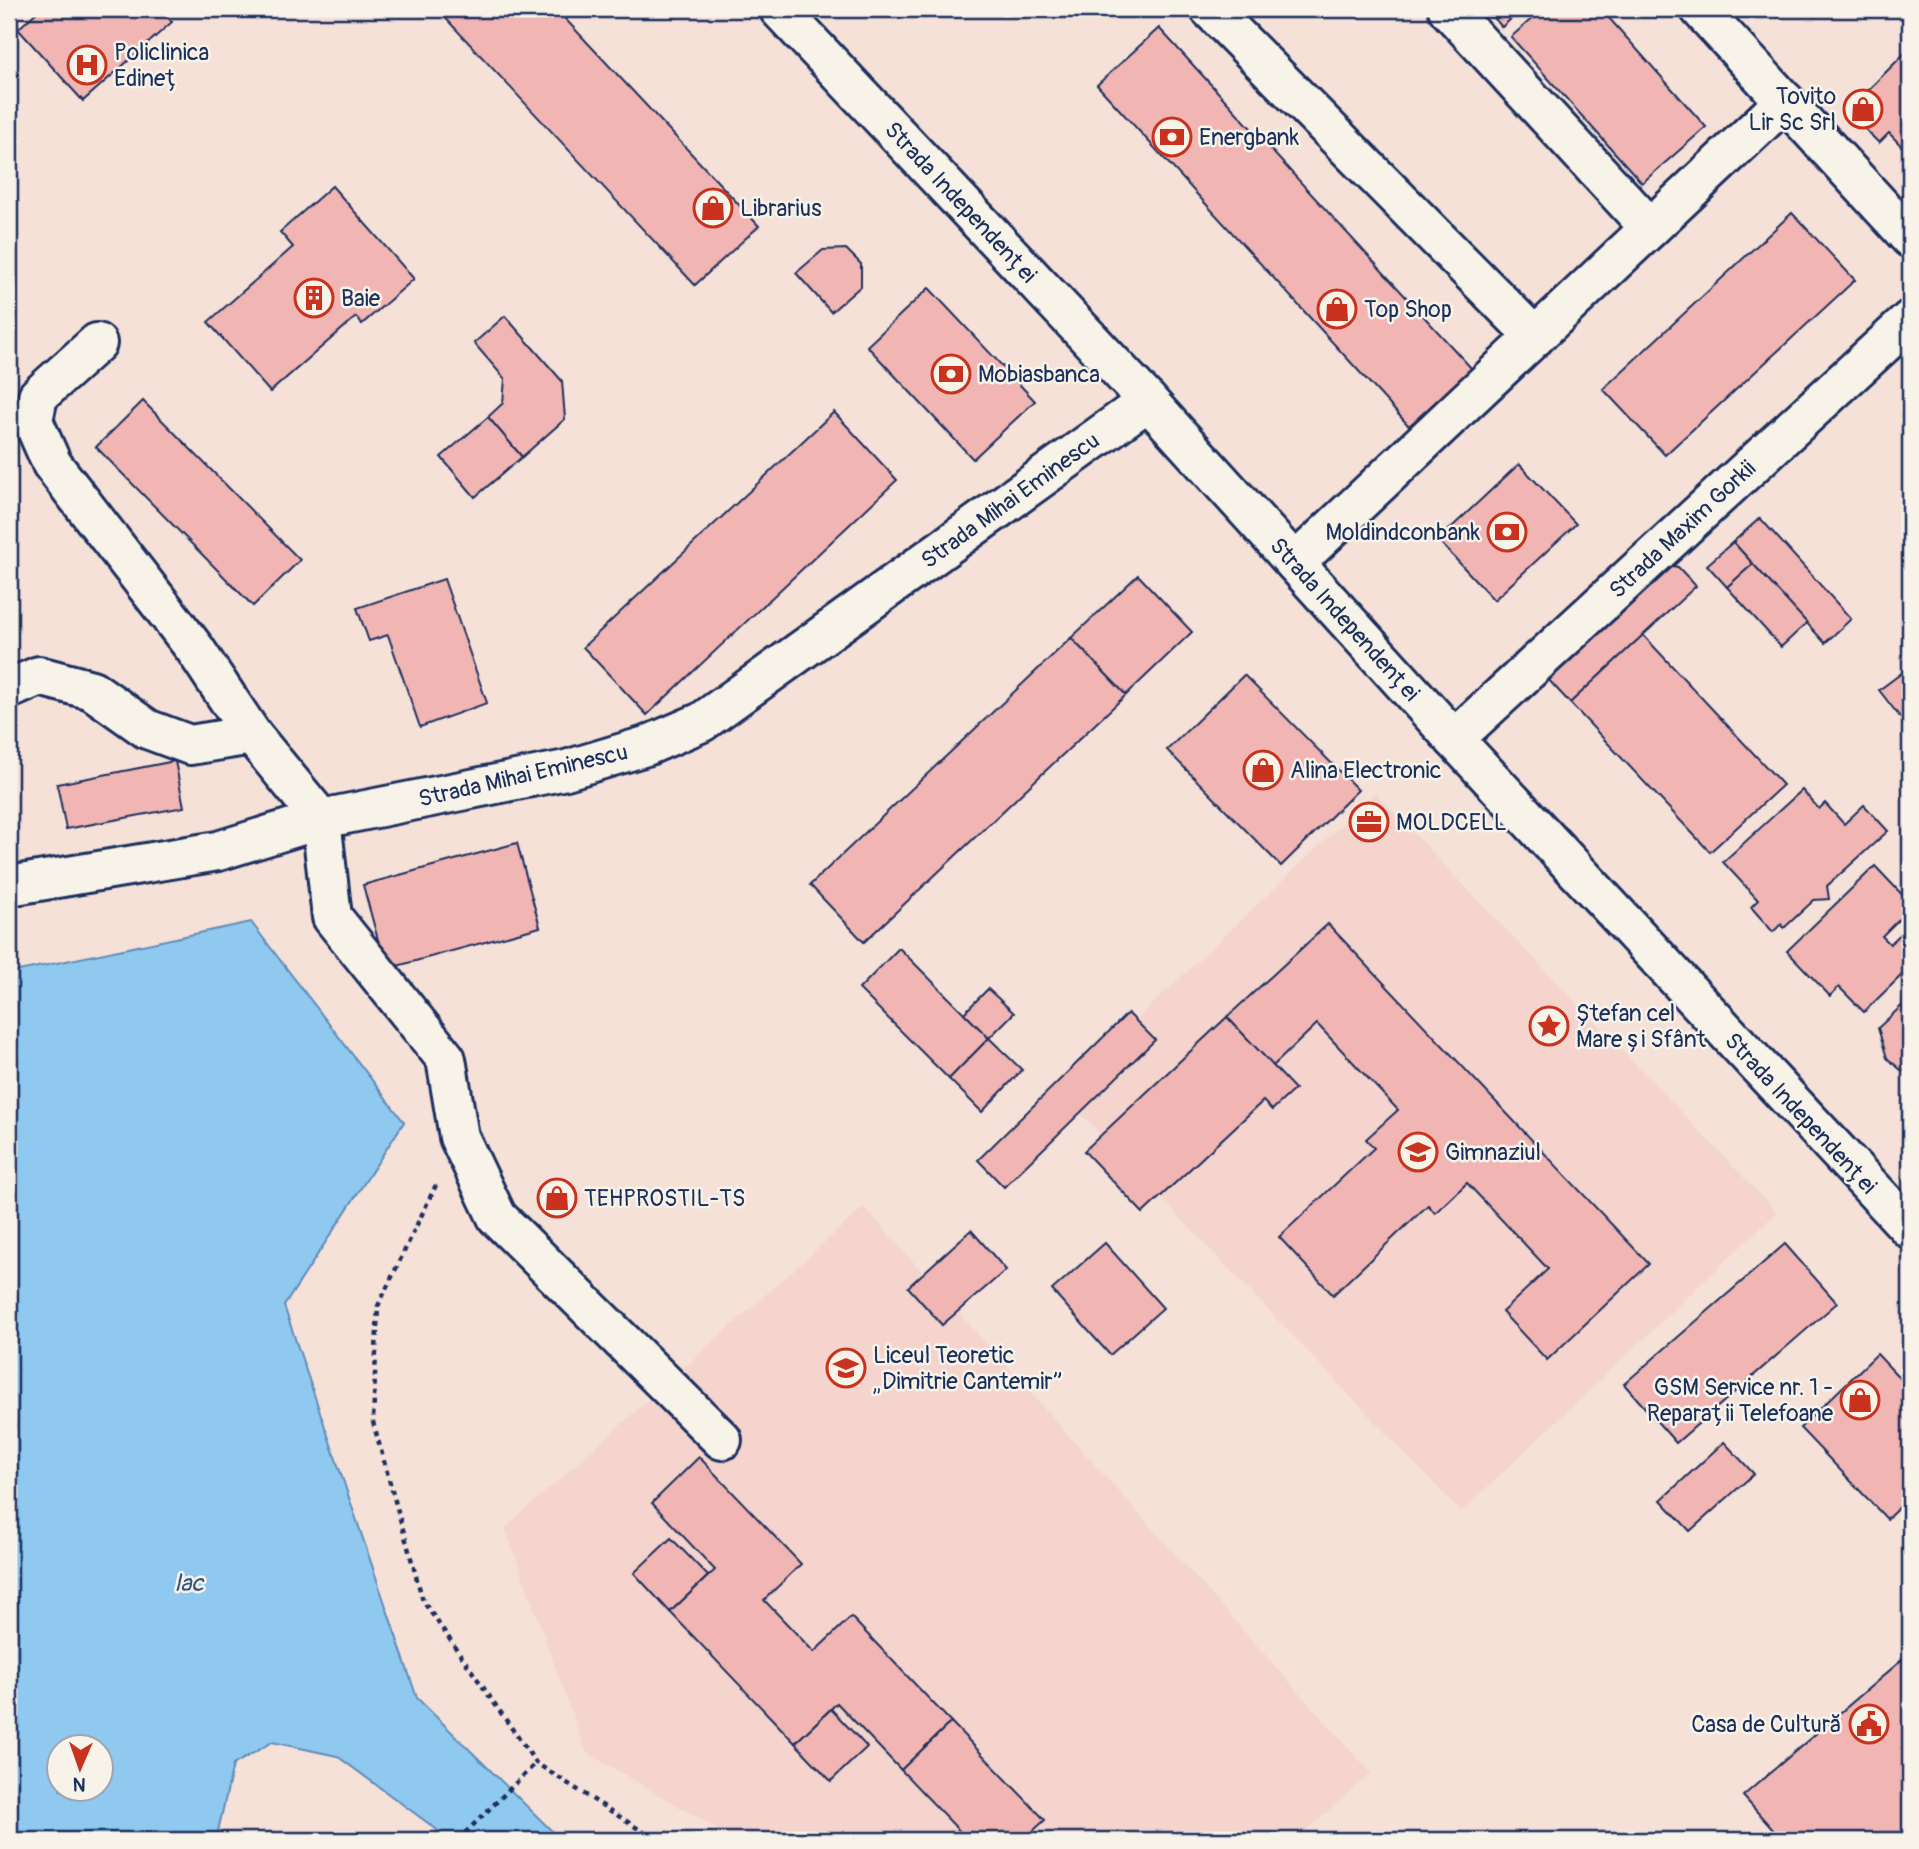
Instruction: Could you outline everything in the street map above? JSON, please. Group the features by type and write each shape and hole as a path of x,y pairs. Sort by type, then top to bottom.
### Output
{"street":[{"name":"Strada Independenței","path":"779,9 1147,401 1454,739 1910,1229"},
{"path":"1210,9 1535,337"},
{"path":"1448,9 1650,228"},
{"path":"1700,9 1910,238"},
{"path":"1295,564 1785,102"},
{"name":"Strada Maxim Gorkii","path":"1454,739 1910,320"},
{"path":"97,343 38,396 33,421 52,464 195,649 252,735 321,819 332,917 446,1059 459,1138 498,1217 722,1440"},
{"name":"Strada Mihai Eminescu","path":"9,886 218,850 321,819 566,770 646,746 702,722 1147,401"},
{"path":"9,689 39,676 92,690 148,730 190,745 252,735"}],"path":[{"path":"459,1138 378,1306 373,1422 423,1601 536,1763 656,1840"},
{"path":"458,1840 536,1763"}],"shaded area":[{"name":"Gimnaziul","path":"1375,793 1777,1212 1461,1512 1060,1092"},
{"name":"Liceul Teoretic „Dimitrie Cantemir”","path":"864,1207 1371,1773 1295,1840 736,1840 586,1752 505,1528"}],"water":[{"name":"lac","path":"251,922 404,1122 284,1306 417,1698 561,1840 447,1840 337,1756 272,1742 233,1765 216,1840 11,1840 9,973"}],"building":[{"name":"Policlinica Edineț","path":"40,9 161,9 172,22 83,101 18,29"},
{"path":"437,9 556,9 759,226 695,285"},
{"path":"1486,9 1522,9 1502,27"},
{"path":"1543,9 1601,9 1706,127 1642,183 1511,37"},
{"path":"1159,28 1472,369 1409,426 1097,85"},
{"path":"1910,48 1910,155 1889,133 1879,143 1847,111"},
{"name":"Baie","path":"332,186 414,279 362,324 356,317 270,392 208,322 293,247 280,232"},
{"path":"1792,213 1855,280 1665,455 1603,389"},
{"path":"846,249 861,264 861,286 831,312 796,273 823,250"},
{"name":"Mobiasbanca","path":"929,288 1035,401 973,459 867,346"},
{"path":"505,316 562,381 565,419 522,457 488,417 503,403 505,379 474,343"},
{"path":"143,401 300,560 253,606 96,447"},
{"path":"834,412 897,480 647,715 583,647"},
{"path":"488,417 522,457 475,497 441,457"},
{"name":"Moldindconbank","path":"1519,464 1576,524 1494,600 1438,540"},
{"path":"1760,518 1851,619 1825,643 1733,542"},
{"path":"1733,542 1753,564 1727,587 1707,565"},
{"path":"1753,564 1807,623 1781,647 1727,587"},
{"path":"1667,565 1678,567 1696,586 1570,703 1546,677"},
{"path":"1138,575 1192,632 1126,695 1071,638"},
{"path":"444,579 487,703 420,727 388,635 369,641 357,608"},
{"path":"1643,635 1783,785 1710,852 1570,703"},
{"path":"1071,638 1126,695 864,942 810,885"},
{"path":"1910,667 1910,730 1879,690"},
{"name":"Alina Electronic","path":"1244,675 1358,790 1281,866 1167,750"},
{"path":"175,761 184,807 66,829 57,784"},
{"path":"1802,790 1819,809 1825,803 1844,824 1864,805 1888,831 1827,886 1829,899 1814,900 1784,928 1781,924 1773,932 1751,907 1758,900 1723,862"},
{"path":"517,843 540,927 386,969 363,885"},
{"path":"1875,866 1910,903 1910,908 1882,936 1890,944 1906,929 1910,934 1910,967 1864,1012 1839,987 1830,996 1787,951"},
{"path":"1328,924 1649,1264 1547,1360 1502,1312 1548,1269 1467,1183 1435,1213 1428,1205 1333,1295 1279,1237 1374,1148 1366,1139 1398,1110 1317,1024 1273,1066 1227,1017"},
{"path":"899,948 989,1038 949,1079 859,989"},
{"path":"988,989 1014,1013 989,1038 964,1013"},
{"path":"1910,998 1910,1072 1901,1070 1887,1058 1878,1028"},
{"path":"1128,1013 1155,1040 1004,1187 978,1160"},
{"path":"1227,1017 1295,1089 1272,1110 1263,1101 1143,1213 1084,1151"},
{"path":"989,1038 1022,1070 982,1112 949,1079"},
{"path":"971,1230 1006,1270 942,1325 908,1287"},
{"path":"1105,1243 1163,1308 1110,1355 1052,1290"},
{"path":"1785,1244 1837,1303 1676,1443 1624,1384"},
{"path":"1877,1354 1910,1389 1910,1497 1887,1519 1800,1428"},
{"path":"1724,1442 1754,1474 1690,1531 1661,1500"},
{"path":"699,1457 801,1564 764,1600 814,1652 851,1617 951,1722 901,1770 837,1703 795,1743 670,1612 715,1570 652,1503"},
{"path":"671,1538 708,1576 670,1612 634,1573"},
{"name":"Casa de Cultură","path":"1910,1653 1910,1840 1782,1840 1743,1796"},
{"path":"831,1709 867,1747 831,1781 795,1743"},
{"path":"951,1722 1045,1820 1023,1840 968,1840 901,1770"}],"place":[{"name":"Policlinica Edineț","path":"87,65"},
{"name":"Tovito Lir Sc Srl","path":"1863,109"},
{"name":"Energbank","path":"1172,137"},
{"name":"Librarius","path":"713,208"},
{"name":"Baie","path":"314,298"},
{"name":"Top Shop","path":"1337,309"},
{"name":"Mobiasbanca","path":"951,374"},
{"name":"Moldindconbank","path":"1507,532"},
{"name":"Alina Electronic","path":"1263,770"},
{"name":"MOLDCELL","path":"1369,822"},
{"name":"Ștefan cel Mare și Sfânt","path":"1549,1026"},
{"name":"Gimnaziul","path":"1418,1152"},
{"name":"TEHPROSTIL-TS","path":"557,1198"},
{"name":"Liceul Teoretic „Dimitrie Cantemir”","path":"846,1368"},
{"name":"GSM Service nr. 1 - Reparații Telefoane","path":"1860,1400"},
{"name":"Casa de Cultură","path":"1869,1724"}]}
